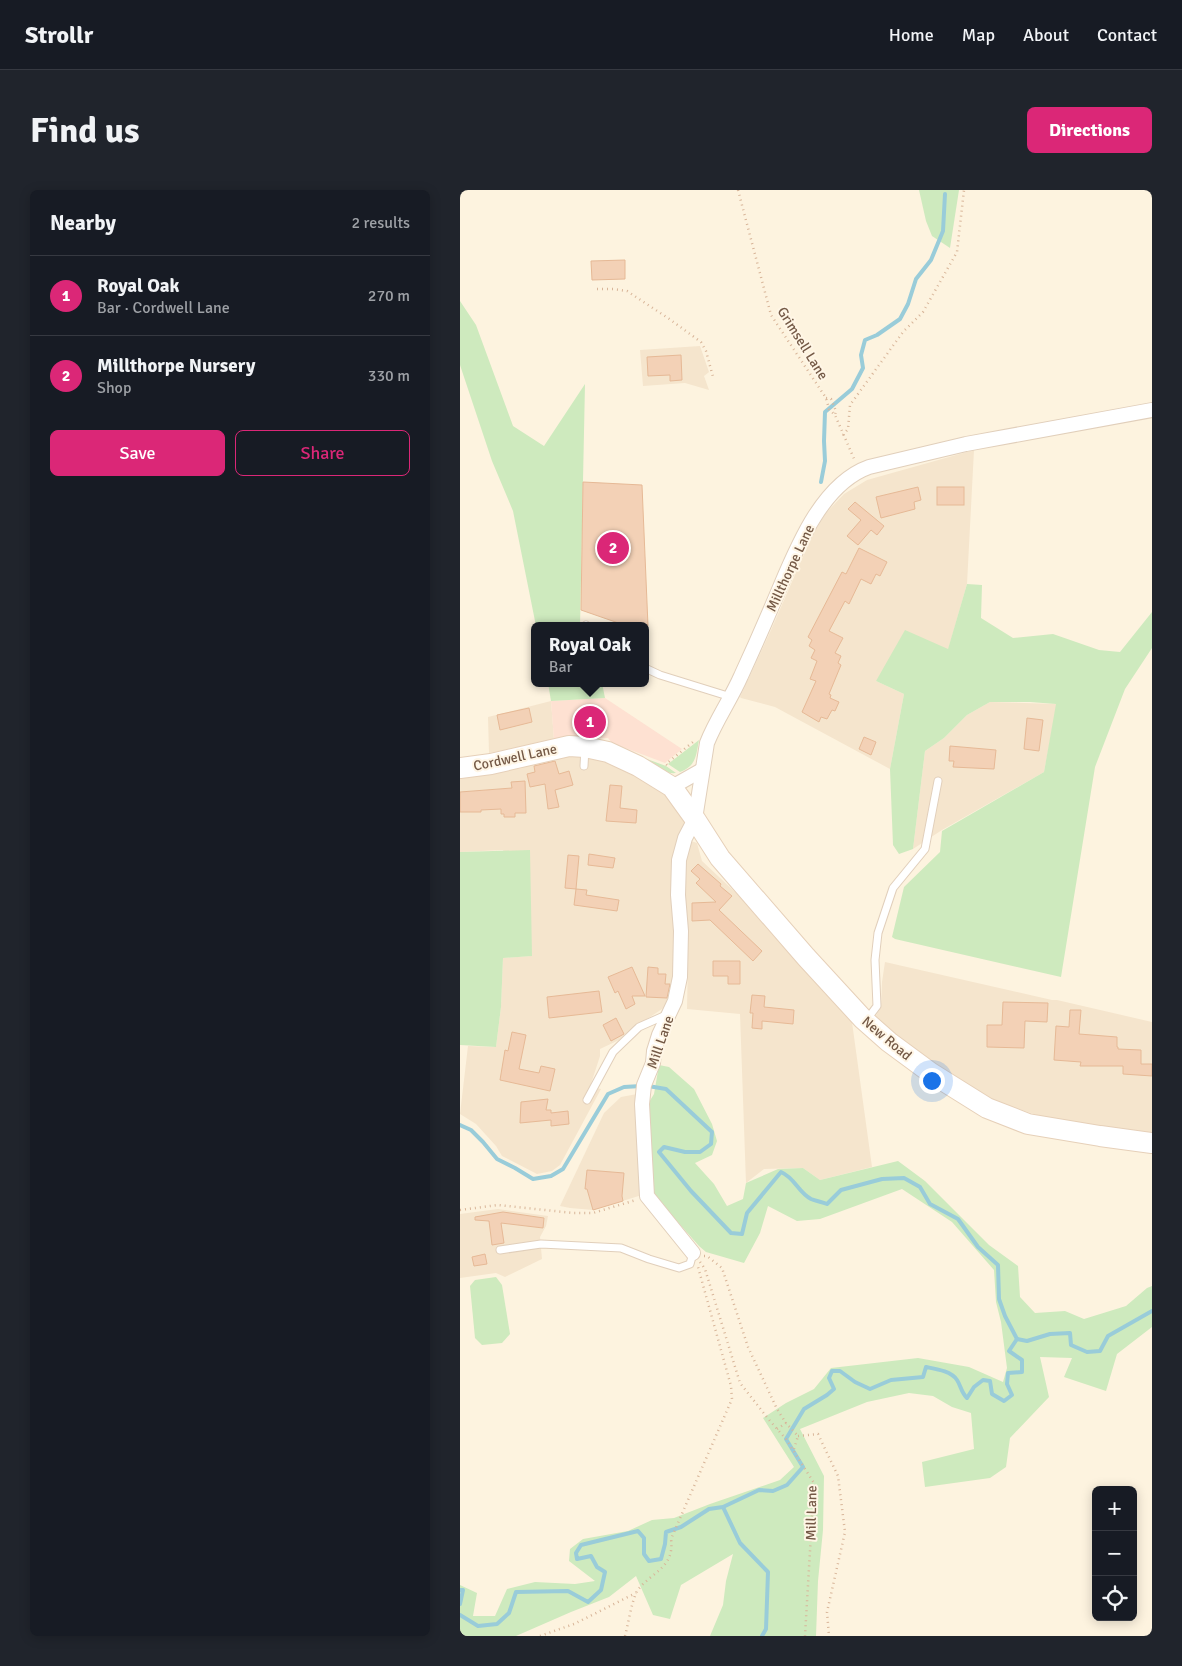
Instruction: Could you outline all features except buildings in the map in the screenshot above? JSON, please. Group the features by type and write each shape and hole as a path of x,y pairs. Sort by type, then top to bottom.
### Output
{"main road":[{"name":"Cordwell Lane","path":"460,768 491,764 569,746 585,757 608,752 679,783 695,819"},
{"name":"New Road","path":"695,819 720,858 863,1019 889,1042 931,1073 988,1108 1028,1124 1152,1143"}],"street":[{"name":"Millthorpe Lane","path":"695,819 702,770 710,734 732,697 799,542 822,504 858,471 966,444 1152,410"},
{"path":"679,783 702,770"},
{"name":"Mill Lane","path":"647,1196 642,1104 644,1085 659,1035 675,1001 680,977 679,860 685,838 695,819"},
{"path":"647,1196 693,1253"}],"lane":[{"path":"649,670 732,697"},
{"path":"863,1019 871,1014 877,1006 875,960 878,933 893,888 925,849 938,781"},
{"path":"587,1100 613,1052 639,1027 669,1013"},
{"path":"500,1250 541,1244 621,1248 649,1260 679,1268 690,1264 693,1253"}],"path":[{"name":"Grimsell Lane","path":"738,190 771,315 826,398 829,409 835,415 858,471"},
{"path":"843,435 848,429 850,405 902,332 923,312 957,252 964,190"},
{"path":"597,290 613,289 627,291 701,342 706,351 713,377"},
{"path":"826,398 831,399 836,411 835,415"},
{"path":"679,783 666,764 699,738 710,734"},
{"path":"460,1210 498,1205 572,1213 593,1213 624,1205 647,1196"},
{"path":"540,1636 574,1624 636,1593 661,1569 671,1554 671,1539 732,1398 731,1386 709,1303 693,1253 707,1256 722,1268 748,1347 777,1409 798,1436"},
{"name":"Mill Lane","path":"693,1253 705,1269 740,1383 794,1450 814,1483 805,1636"},
{"path":"777,1429 786,1423"},
{"path":"798,1436 818,1434 838,1476 845,1532 827,1612 829,1636"},
{"path":"794,1450 798,1436"},
{"path":"625,1636 636,1593"}],"shaded area":[{"path":"700,346 709,372 704,376 709,390 685,383 643,386 640,350"},
{"path":"974,450 967,584 948,650 876,681 904,694 890,769 775,707 741,698 811,538 825,514 844,494 867,480"},
{"path":"605,698 682,749 665,763 612,743 608,738 554,740 551,701"},
{"path":"551,701 554,740 489,753 488,717"},
{"path":"990,702 1057,704 1044,772 942,830 913,849 925,751 944,738 967,715"},
{"path":"565,753 603,758 666,790 688,821 677,927 673,998 665,1007 619,1040 600,1049 600,1056 590,1087 601,1089 560,1165 552,1171 537,1174 502,1156 496,1146 476,1124 460,1114 468,1046 496,1047 501,1007 503,958 531,956 503,850 460,852 460,775 523,768 524,763"},
{"path":"691,841 697,843 702,861 767,922 851,1015 872,1167 820,1180 803,1168 764,1169 746,1183 740,1014 687,1009 688,957 682,898 685,852"},
{"path":"885,962 1152,1022 1152,1134 1040,1116 992,1100 957,1081 873,1020 881,1008"},
{"path":"637,1094 642,1195 593,1210 560,1206 604,1113 621,1097"},
{"path":"498,1209 548,1216 546,1226 540,1237 542,1259 505,1277 496,1273 460,1278 460,1214"}],"green space":[{"path":"919,190 959,190 950,248 932,236 926,221"},
{"path":"460,301 476,325 513,426 544,446 585,384 580,622 535,622 513,511 492,461 460,365"},
{"path":"967,584 982,585 981,618 1013,638 1053,634 1099,650 1120,652 1152,612 1152,648 1125,689 1095,767 1061,977 892,937 904,887 940,852 942,831 1044,772 1056,704 990,702 967,715 944,738 925,751 913,849 899,854 893,845 890,769 904,694 876,681 905,630 948,649"},
{"path":"549,687 603,687 605,698 551,701"},
{"path":"699,740 694,760 689,767 680,772 668,764"},
{"path":"625,751 666,766 676,773 657,769"},
{"path":"530,850 532,956 503,958 501,1007 496,1047 460,1045 460,852"},
{"path":"659,1065 669,1067 694,1089 712,1124 717,1141 712,1155 695,1163 714,1184 727,1206 743,1199 746,1183 778,1169 803,1168 820,1180 898,1161 925,1181 989,1245 1018,1266 1020,1297 1035,1313 1065,1311 1084,1319 1126,1306 1152,1286 1152,1327 1117,1354 1106,1391 1064,1377 1072,1358 1040,1357 1049,1397 1010,1438 1006,1467 990,1478 925,1487 922,1462 974,1449 971,1413 952,1407 933,1396 909,1393 867,1402 800,1429 824,1476 823,1530 818,1581 816,1636 710,1636 723,1605 726,1581 733,1554 681,1585 670,1619 653,1615 636,1576 609,1597 516,1636 460,1635 460,1585 477,1593 473,1616 495,1616 507,1589 535,1582 575,1584 595,1581 569,1561 570,1549 583,1539 628,1531 652,1520 674,1518 780,1480 794,1467 763,1418 786,1403 814,1389 831,1368 918,1358 969,1367 1003,1382 1007,1368 1001,1322 996,1302 994,1270 952,1222 902,1189 820,1219 797,1221 768,1206 760,1233 744,1263 706,1252 699,1246 652,1193 646,1107 654,1094"},
{"path":"496,1277 502,1285 510,1334 502,1343 482,1345 475,1338 470,1286 475,1280"}],"waterway":[{"path":"821,482 825,461 825,412 852,389 863,368 861,355 865,340 877,335 900,319 908,304 916,279 931,260 943,231 945,194"},
{"path":"460,1125 471,1130 497,1159 533,1179 551,1176 563,1169 608,1094 624,1087 641,1086"},
{"path":"648,1086 666,1089 712,1132 711,1144 700,1152 685,1152 664,1147 659,1152 691,1191 731,1233 742,1234 747,1213 781,1172 790,1178 811,1199 827,1204 841,1190 882,1179 904,1178 920,1187 930,1204 958,1219 978,1247 998,1265 999,1299 1005,1316 1017,1339"},
{"path":"1017,1339 1027,1341 1050,1334 1070,1333 1071,1345 1087,1352 1100,1351 1108,1336 1152,1311"},
{"path":"460,1615 478,1626 497,1624 509,1613 516,1592 568,1591 588,1602 601,1590 605,1572 597,1567 591,1556 577,1559 576,1553 581,1545 638,1531 644,1538 644,1554 649,1561 661,1559 666,1532 681,1527 709,1509 723,1507 759,1490 773,1491 787,1485 803,1467 786,1439 804,1409 834,1389 829,1378 832,1371 840,1371 855,1382 870,1389 891,1380 923,1377 926,1367 951,1374 967,1398 974,1387 983,1380 990,1381 992,1394 1004,1401 1012,1395 1007,1384 1008,1373 1022,1372 1022,1360 1009,1351 1017,1339"},
{"path":"723,1507 740,1543 768,1572 766,1629 762,1636"},
{"path":"460,1590 463,1590 460,1604"}],"place":[{"name":"Millthorpe Nursery","path":"613,548"},
{"name":"Royal Oak","path":"590,722"}]}
